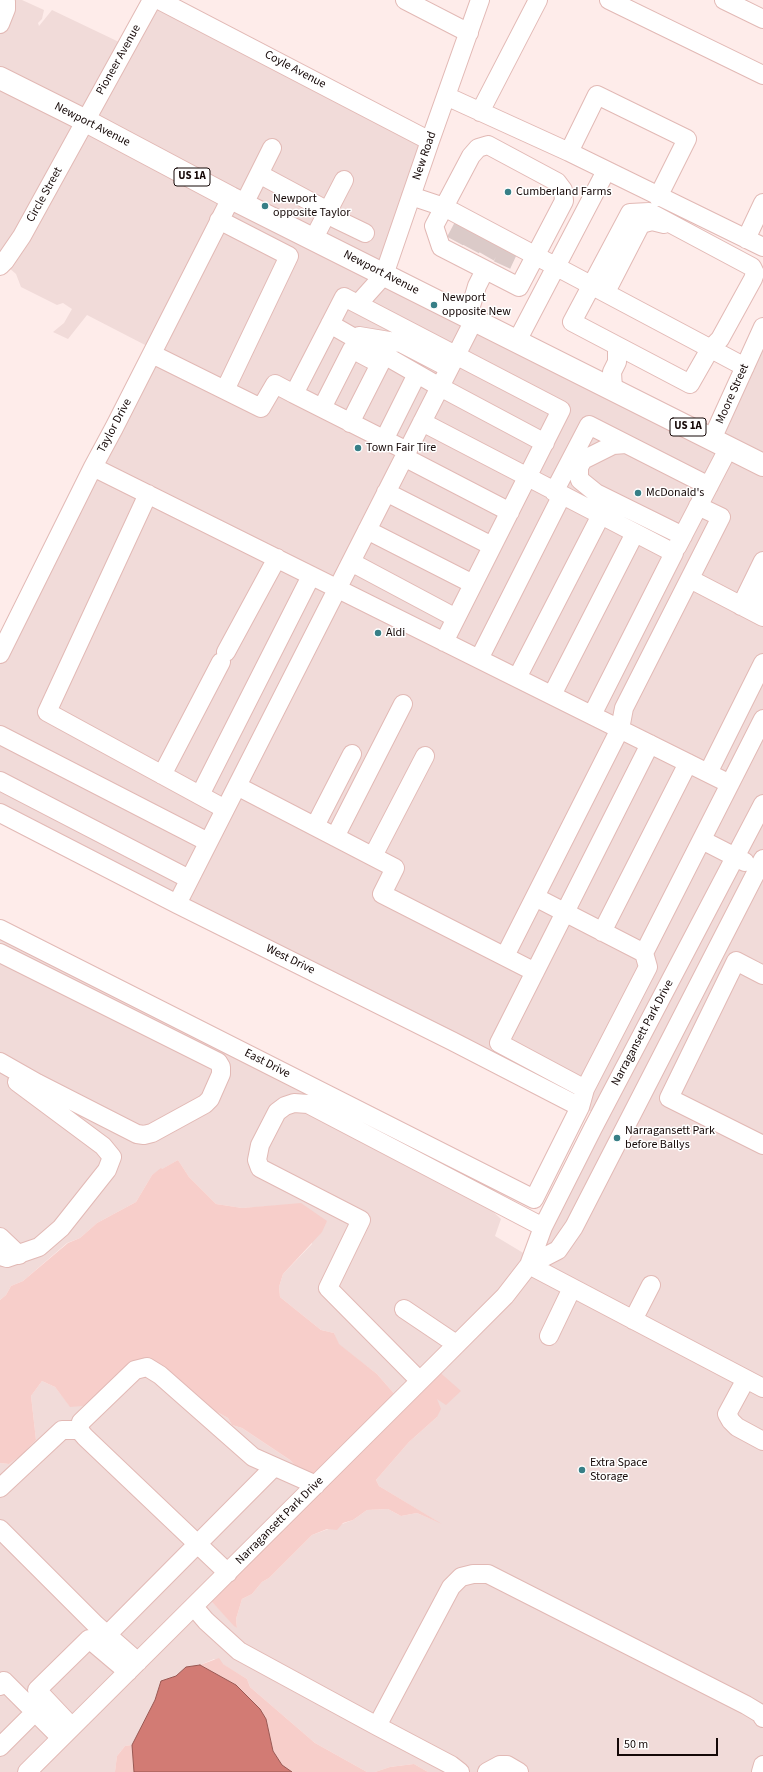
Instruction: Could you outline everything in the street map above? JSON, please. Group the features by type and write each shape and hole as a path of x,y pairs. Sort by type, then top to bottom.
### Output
{"main road":[{"name":"Newport Avenue","path":"0,78 86,121 238,201 763,465"}],"street":[{"path":"0,24 6,9 6,2 4,0"},
{"name":"Pioneer Avenue","path":"86,121 152,0"},
{"name":"Coyle Avenue","path":"159,0 430,141"},
{"path":"404,0 469,33"},
{"name":"New Road","path":"358,304 384,275 480,0"},
{"path":"480,112 538,0"},
{"path":"609,0 763,75"},
{"path":"724,0 763,19"},
{"path":"569,152 597,95 686,139 658,197"},
{"path":"446,96 569,152 658,197 763,247"},
{"name":"Circle Street","path":"0,266 22,236 86,121"},
{"path":"411,196 444,207 459,234 489,252 519,288 564,201 563,190 557,182 488,145 478,148 471,156 444,207 434,226 440,247 459,234"},
{"name":"Taylor Drive","path":"0,654 93,467 152,354 219,220 238,201 259,174 272,148"},
{"path":"517,342 606,171"},
{"path":"259,174 328,211 336,219 365,233"},
{"path":"314,238 344,180"},
{"path":"746,239 763,203"},
{"path":"219,220 289,256 225,390"},
{"path":"652,221 687,233 752,267 755,273 720,339 710,349 690,384 618,350 572,322 598,288 641,224 652,221"},
{"path":"459,234 489,252 536,256 745,367"},
{"path":"177,904 452,362 471,318 477,286 489,252"},
{"path":"294,394 344,297 358,304 452,362"},
{"name":"Moore Street","path":"592,715 709,486 745,367 763,327"},
{"path":"327,329 417,374 544,443"},
{"path":"349,341 401,343 452,362 561,410 444,642"},
{"path":"322,408 349,341"},
{"path":"349,341 380,364 350,423"},
{"path":"586,376 601,367 608,356 618,350"},
{"path":"613,390 612,372 617,362 618,350"},
{"path":"152,354 261,408 275,384 384,440 405,454 510,512"},
{"path":"384,440 417,374"},
{"path":"422,422 527,478 674,553"},
{"path":"479,659 558,494 589,425 619,444 709,486"},
{"path":"619,444 584,460 579,467 578,476 580,480 591,490 683,536"},
{"path":"93,467 730,784"},
{"path":"583,506 591,490"},
{"path":"386,492 492,546"},
{"path":"148,494 47,712 225,809"},
{"path":"505,956 620,729 624,708 721,517 698,506"},
{"path":"517,678 601,515"},
{"path":"367,530 473,584"},
{"path":"552,695 635,533"},
{"path":"162,775 277,558"},
{"path":"763,561 759,583 759,594 763,604"},
{"path":"351,562 456,618"},
{"path":"200,795 312,576"},
{"path":"689,581 763,617"},
{"path":"741,606 759,583"},
{"path":"708,773 763,663"},
{"path":"335,837 403,704"},
{"path":"580,1107 585,1089 648,967 644,953 763,718"},
{"path":"0,735 208,842"},
{"path":"585,1089 499,1043 650,744"},
{"path":"315,826 352,754"},
{"path":"374,856 425,756"},
{"path":"602,932 688,763"},
{"path":"0,780 189,879"},
{"path":"237,786 395,868 382,894 535,972"},
{"name":"Narragansett Park Drive","path":"27,1772 505,1296 529,1265 543,1227 593,1128 763,804"},
{"name":"West Drive","path":"0,813 580,1107"},
{"path":"702,840 735,858 760,864"},
{"name":"Narragansett Park Drive","path":"529,1265 558,1250 574,1227 760,864"},
{"path":"535,897 644,953"},
{"name":"East Drive","path":"0,929 534,1199 580,1107"},
{"path":"716,950 763,975"},
{"path":"0,953 218,1062 221,1067 222,1074 210,1099 205,1104 152,1133 144,1135 137,1134 101,1116 0,1062"},
{"path":"736,961 669,1098 763,1145"},
{"path":"0,1069 103,1146 112,1158 107,1170 61,1228 40,1247 7,1258 0,1256"},
{"path":"420,1380 328,1288 361,1220 260,1168 257,1160 260,1145 277,1112 285,1106 294,1103 308,1104 543,1227"},
{"path":"0,1238 18,1255"},
{"path":"529,1265 763,1388"},
{"path":"633,1320 651,1285"},
{"path":"549,1336 572,1288"},
{"path":"404,1309 456,1344"},
{"path":"79,1430 81,1422 135,1370 147,1367 160,1374 253,1457 316,1485"},
{"path":"746,1379 727,1414 737,1427 763,1441"},
{"path":"0,1488 62,1430 79,1430 228,1573"},
{"path":"108,1635 274,1467"},
{"path":"0,1529 108,1635 133,1667"},
{"path":"376,1726 451,1587 461,1577 473,1574 488,1574 746,1705 760,1714 763,1718"},
{"path":"194,1607 206,1621 239,1651 451,1765 460,1772"},
{"path":"66,1733 37,1690 78,1649 89,1639 133,1667"},
{"path":"0,1686 4,1681 35,1712 66,1733"},
{"path":"0,1748 35,1712"},
{"path":"487,1772 500,1765 507,1765 519,1772"},
{"path":"760,1772 763,1765"}],"shaded area":[{"path":"0,0 22,0 44,10 42,19 38,23 39,26 52,10 119,42 146,0 422,136 381,271 709,437 763,318 763,1772 428,1772 414,1764 390,1767 375,1772 367,1772 315,1743 250,1687 247,1679 214,1659 200,1665 187,1667 176,1676 161,1682 155,1700 132,1745 125,1746 117,1756 115,1772 0,1772 0,1463 9,1464 36,1440 31,1396 42,1381 55,1387 70,1406 141,1361 195,1405 219,1413 228,1418 232,1425 242,1428 290,1460 311,1483 203,1592 237,1628 236,1619 242,1599 252,1594 262,1582 269,1578 312,1535 353,1520 367,1510 388,1509 401,1516 417,1513 438,1522 379,1486 376,1480 409,1442 437,1417 437,1398 455,1397 398,1398 377,1374 338,1344 334,1333 321,1330 280,1297 279,1287 283,1274 312,1244 301,1204 242,1208 216,1204 189,1177 178,1160 152,1175 136,1202 97,1223 80,1238 67,1243 23,1281 11,1286 6,1295 0,1300 0,935 497,1183 490,1209 501,1219 495,1236 525,1254 596,1114 0,814 0,643 149,347 87,315 68,339 53,332 64,323 72,309 63,303 57,305 21,287 16,274 0,260"},
{"path":"178,1160 189,1177 216,1204 242,1208 301,1203 327,1221 322,1232 283,1274 279,1287 280,1297 321,1330 334,1333 339,1344 377,1374 398,1398 436,1369 461,1391 446,1405 437,1399 441,1409 437,1417 409,1442 376,1480 379,1486 442,1524 417,1513 401,1516 388,1509 367,1510 353,1520 343,1523 337,1530 327,1529 312,1535 269,1578 262,1582 252,1594 242,1599 236,1619 237,1628 203,1592 311,1483 290,1460 242,1428 232,1425 228,1418 219,1413 195,1405 141,1361 83,1406 70,1407 55,1387 42,1381 31,1396 36,1440 27,1449 28,1450 9,1464 0,1463 0,1300 6,1295 11,1286 23,1281 68,1243 80,1238 97,1223 136,1202 152,1175 161,1168 162,1169"},
{"path":"219,1658 223,1664 247,1679 250,1687 315,1743 367,1772 292,1772 282,1765 273,1751 266,1719 236,1685 200,1665"},
{"path":"200,1665 236,1685 260,1709 266,1719 273,1751 282,1765 292,1772 134,1772 132,1745 155,1700 161,1681 176,1676 186,1667"},
{"path":"132,1745 134,1772 115,1772 117,1756 125,1746"},
{"path":"414,1764 428,1772 375,1772 390,1767"}],"tunnel":[{"path":"455,241 463,226"},
{"path":"471,249 479,234"},
{"path":"486,256 494,242"},
{"path":"502,265 509,250"}],"place":[{"name":"Cumberland Farms","path":"508,192"},
{"name":"Newport opposite Taylor","path":"265,206"},
{"name":"Newport opposite New","path":"434,305"},
{"name":"Town Fair Tire","path":"358,448"},
{"name":"McDonald's","path":"638,493"},
{"name":"Aldi","path":"378,633"},
{"name":"Narragansett Park before Ballys","path":"617,1138"},
{"name":"Extra Space Storage","path":"582,1470"}]}
